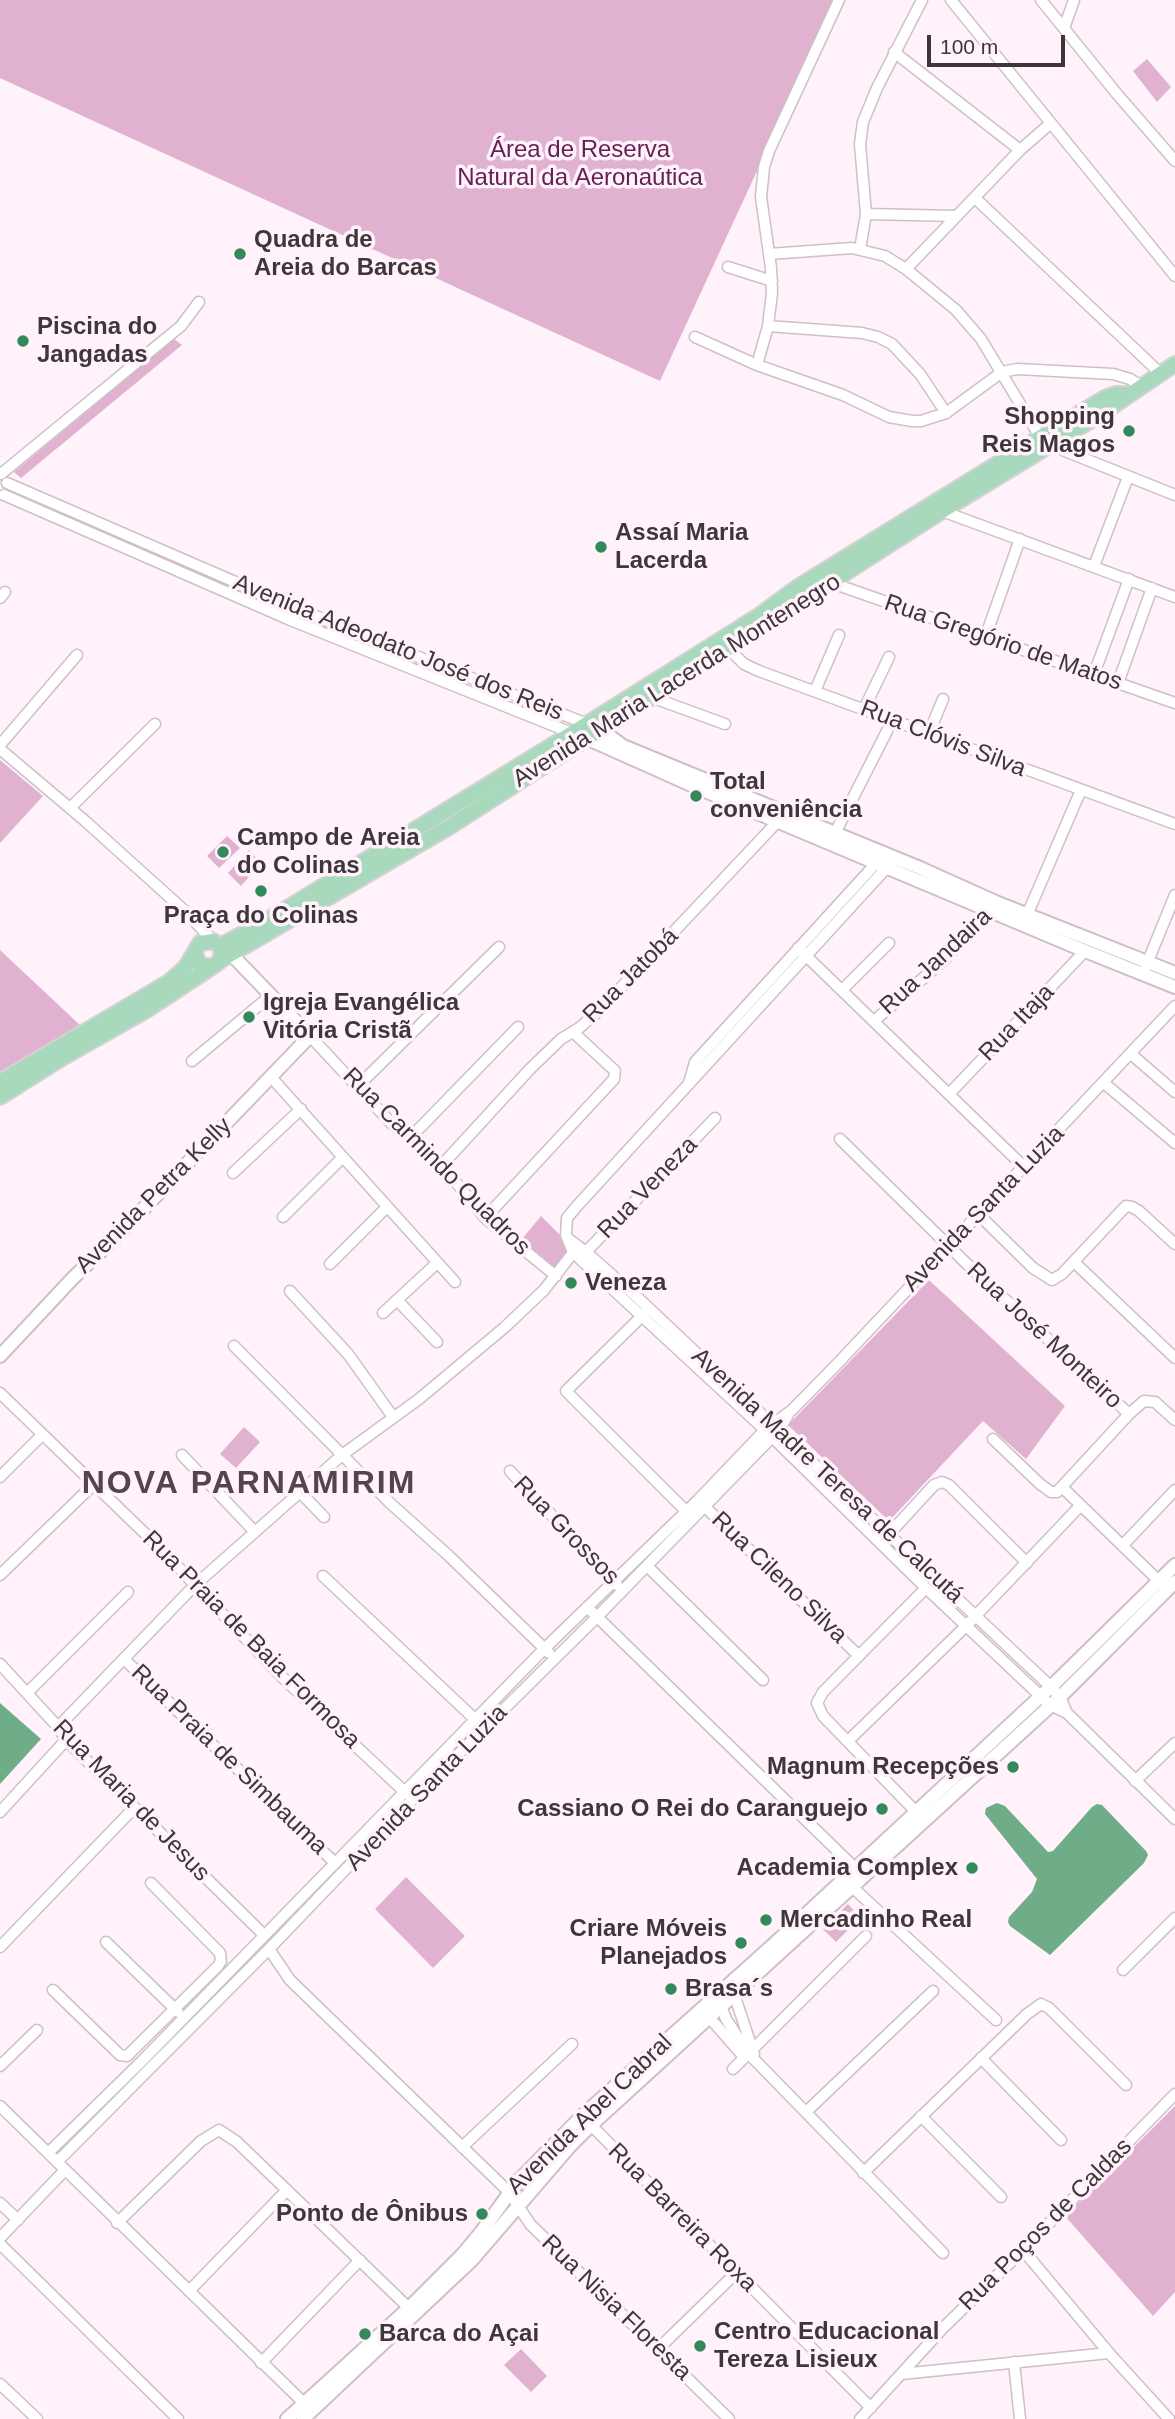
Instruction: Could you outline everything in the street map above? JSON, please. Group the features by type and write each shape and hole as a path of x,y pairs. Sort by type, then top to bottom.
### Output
{"main road":[{"name":"Avenida Maria Lacerda Montenegro","path":"0,1082 169,982 186,967 586,731 725,643 832,583 942,511 1105,398 1135,390 1175,364"},
{"name":"Avenida Maria Lacerda Montenegro","path":"586,731 651,697 798,587 1045,441"},
{"name":"Avenida Adeodato José dos Reis","path":"586,731 996,907 1085,951 1145,968 1175,973"},
{"name":"Avenida Adeodato José dos Reis","path":"996,907 1027,915 1145,968 1175,987"},
{"name":"Avenida Maria Lacerda Montenegro","path":"0,1097 156,1004 213,952"},
{"name":"Rua Carmindo Quadros","path":"213,952 270,996 310,1037"},
{"name":"Avenida Petra Kelly","path":"0,1356 310,1037"},
{"name":"Avenida Abel Cabral","path":"412,2311 472,2244 509,2192 530,2168 734,1994 848,1882 855,1868 1055,1701 1167,1584 1175,1564"},
{"name":"Avenida Abel Cabral","path":"287,2419 306,2411 412,2311 471,2260 570,2146 586,2121 919,1816 1040,1696 1167,1584"}],"street":[{"path":"757,365 768,326 772,281 761,197 764,167 769,150 839,0"},
{"path":"860,249 866,214 861,133 877,88 922,0"},
{"path":"951,0 1175,276"},
{"path":"1041,0 1116,94 1173,159"},
{"path":"1064,28 1074,0"},
{"path":"894,52 1020,150"},
{"path":"906,269 1020,150 1051,123"},
{"path":"1173,159 1175,145"},
{"path":"975,198 1160,373"},
{"path":"866,214 957,216"},
{"path":"769,254 844,248 885,256 906,269 956,310 981,340 1045,441 1175,495"},
{"path":"728,267 772,281"},
{"path":"2,496 7,483 0,474 181,326 199,302"},
{"path":"768,326 862,333 878,337 892,344 920,374 946,413"},
{"path":"695,337 757,365 843,395 889,417 921,421 946,413 1002,372 1035,368 1101,372 1122,376 1135,390"},
{"path":"1094,566 1128,477"},
{"name":"Avenida Adeodato José dos Reis","path":"7,483 231,580 490,687 586,731"},
{"name":"Avenida Adeodato José dos Reis","path":"2,496 288,619 485,698 586,731"},
{"path":"942,511 1175,597"},
{"path":"985,638 1020,540"},
{"path":"1094,674 1129,579"},
{"path":"225,592 231,580"},
{"name":"Rua Gregório de Matos","path":"832,583 1175,703"},
{"path":"1118,683 1152,588"},
{"path":"815,691 839,635"},
{"name":"Rua Clóvis Silva","path":"725,643 744,664 1175,824"},
{"path":"0,747 77,656"},
{"path":"864,709 889,657"},
{"path":"485,698 490,687"},
{"path":"651,697 725,724"},
{"path":"929,733 943,699"},
{"path":"70,808 155,724"},
{"path":"833,838 887,731"},
{"name":"Rua Carmindo Quadros","path":"0,747 185,911 213,952"},
{"path":"1027,915 1081,790"},
{"name":"Rua Jatobá","path":"442,1165 530,1069 561,1038 573,1032 598,1011 782,817"},
{"path":"578,1250 565,1224 570,1214 688,1086 695,1062 887,860"},
{"path":"1145,968 1175,895"},
{"name":"Rua Jandaira","path":"874,1021 944,960 996,907"},
{"path":"842,990 889,943"},
{"path":"358,1086 499,947"},
{"name":"Rua Itaja","path":"949,1094 1085,951"},
{"path":"802,952 1024,1167"},
{"path":"192,1060 270,996"},
{"name":"Avenida Santa Luzia","path":"0,2238 61,2166 413,1799 623,1590 690,1514 1175,1006"},
{"path":"408,1139 518,1027"},
{"path":"485,1218 615,1076 615,1071 573,1032"},
{"name":"Rua Carmindo Quadros","path":"310,1037 408,1139 424,1148 442,1165 485,1218 556,1276"},
{"path":"1131,1054 1175,1092"},
{"path":"271,1077 455,1282"},
{"path":"1104,1083 1175,1143"},
{"path":"233,1173 301,1109"},
{"name":"Rua Veneza","path":"58,1727 195,1585 299,1491 477,1351 532,1302 578,1250 715,1118"},
{"name":"Rua José Monteiro","path":"840,1139 1129,1414"},
{"path":"283,1217 342,1158"},
{"path":"978,1214 1033,1268 1048,1279 1058,1278 1126,1206 1139,1212 1175,1244"},
{"path":"330,1264 386,1208"},
{"name":"Avenida Madre Teresa de Calcutá","path":"578,1250 649,1309 926,1588 1040,1696 1055,1701 1175,1819"},
{"name":"Avenida Madre Teresa de Calcutá","path":"578,1250 641,1317 889,1534 976,1615 1051,1686 1055,1701"},
{"path":"1074,1262 1175,1358"},
{"path":"383,1313 438,1263"},
{"path":"290,1291 348,1354 393,1417"},
{"path":"397,1300 437,1342"},
{"path":"649,1309 566,1391 690,1514"},
{"path":"234,1346 390,1503 554,1658"},
{"name":"Rua Praia de Baia Formosa","path":"0,1393 141,1529 281,1676 413,1799"},
{"path":"993,1439 1047,1489 1058,1492 1144,1401 1155,1402 1175,1420"},
{"path":"0,1477 41,1435"},
{"path":"182,1455 254,1531"},
{"name":"Rua Grossos","path":"510,1471 623,1590"},
{"path":"889,1534 934,1485 943,1482 1027,1563"},
{"path":"0,1575 93,1485"},
{"path":"1063,1488 1167,1584"},
{"path":"1123,1545 1175,1490"},
{"path":"299,1491 324,1517"},
{"name":"Rua Cileno Silva","path":"701,1503 859,1656"},
{"path":"848,1741 966,1626 1080,1506"},
{"name":"Avenida Santa Luzia","path":"48,2153 612,1581 690,1514"},
{"path":"631,1564 643,1569 763,1680"},
{"path":"323,1576 485,1729"},
{"path":"919,1816 830,1723 819,1709 818,1698 926,1588"},
{"path":"27,1693 128,1592"},
{"path":"587,1607 855,1868"},
{"name":"Rua Praia de Simbauma","path":"124,1658 334,1862"},
{"name":"Rua Maria de Jesus","path":"0,1664 58,1727 66,1740 264,1935"},
{"path":"0,1812 66,1740"},
{"path":"1135,1781 1175,1743"},
{"path":"0,1947 134,1808"},
{"path":"848,1882 996,2020"},
{"path":"53,1990 124,2056 130,2054 218,1966 222,1957 152,1883"},
{"path":"1123,1970 1175,1918"},
{"path":"733,2069 866,1936"},
{"path":"106,1942 183,2018"},
{"path":"269,1949 290,1980 509,2192"},
{"path":"806,2112 933,1990"},
{"path":"734,1994 748,2053"},
{"path":"863,2173 1037,2006 1044,2004 1126,2085"},
{"path":"721,2006 726,2019 748,2053"},
{"path":"709,2017 756,2061 943,2253"},
{"path":"0,2066 37,2030"},
{"path":"462,2147 572,2044"},
{"path":"981,2058 1061,2140"},
{"name":"Rua Poços de Caldas","path":"860,2419 943,2328 1175,2094"},
{"path":"0,2106 189,2291 306,2411"},
{"path":"921,2116 1001,2197"},
{"name":"Rua Barreira Roxa","path":"586,2121 871,2408"},
{"path":"117,2223 208,2135 219,2130 237,2142 412,2311"},
{"path":"189,2291 287,2190"},
{"name":"Rua Nisia Floresta","path":"509,2192 530,2224 729,2419"},
{"path":"0,2203 18,2220"},
{"path":"0,2244 178,2419"},
{"path":"1023,2250 1109,2353 1169,2419"},
{"path":"261,2363 360,2260"},
{"path":"658,2349 737,2272"},
{"path":"901,2374 1109,2353"},
{"path":"1014,2362 1020,2419"},
{"path":"2,2390 37,2419"}],"green space":[{"name":"Área de Reserva Natural da Aeronaútica","path":"0,0 836,0 660,381 0,78"},
{"path":"1147,59 1171,87 1157,102 1133,71"},
{"path":"174,339 182,345 21,478 14,472"},
{"path":"0,760 43,796 0,843"},
{"name":"Campo de Areia do Colinas","path":"227,836 240,848 219,868 207,856"},
{"path":"249,850 261,863 241,886 228,873"},
{"path":"0,950 81,1026 0,1074"},
{"path":"541,1216 572,1247 554,1268 522,1239"},
{"path":"929,1280 1065,1406 1026,1459 983,1421 889,1521 788,1425"},
{"path":"244,1427 260,1442 236,1468 220,1454"},
{"path":"406,1877 465,1936 433,1968 375,1909"},
{"path":"848,1904 860,1918 836,1942 823,1929"},
{"path":"1175,2106 1175,2292 1153,2316 1065,2216"},
{"path":"521,2349 547,2376 531,2392 504,2365"}],"shaded area":[{"path":"0,1703 41,1739 0,1784"},
{"path":"997,1803 1005,1806 1048,1852 1053,1851 1092,1807 1102,1805 1148,1855 1144,1863 1050,1955 1008,1922 1009,1917 1032,1892 1037,1879 985,1814 986,1808"}],"place":[{"name":"Quadra de Areia do Barcas","path":"240,254"},
{"name":"Piscina do Jangadas","path":"23,341"},
{"name":"Shopping Reis Magos","path":"1129,431"},
{"name":"Assaí Maria Lacerda","path":"601,547"},
{"name":"Total conveniência","path":"696,796"},
{"name":"Campo de Areia do Colinas","path":"223,852"},
{"name":"Praça do Colinas","path":"261,891"},
{"name":"Igreja Evangélica Vitória Cristã","path":"249,1017"},
{"name":"Veneza","path":"571,1283"},
{"name":"Magnum Recepções","path":"1013,1767"},
{"name":"Cassiano O Rei do Caranguejo","path":"882,1809"},
{"name":"Academia Complex","path":"972,1868"},
{"name":"Mercadinho Real","path":"766,1920"},
{"name":"Criare Móveis Planejados","path":"741,1943"},
{"name":"Brasa´s","path":"671,1989"},
{"name":"Ponto de Ônibus","path":"482,2214"},
{"name":"Barca do Açai","path":"365,2334"},
{"name":"Centro Educacional Tereza Lisieux","path":"700,2346"}],"district":[{"name":"NOVA PARNAMIRIM","path":"249,1484"}]}
